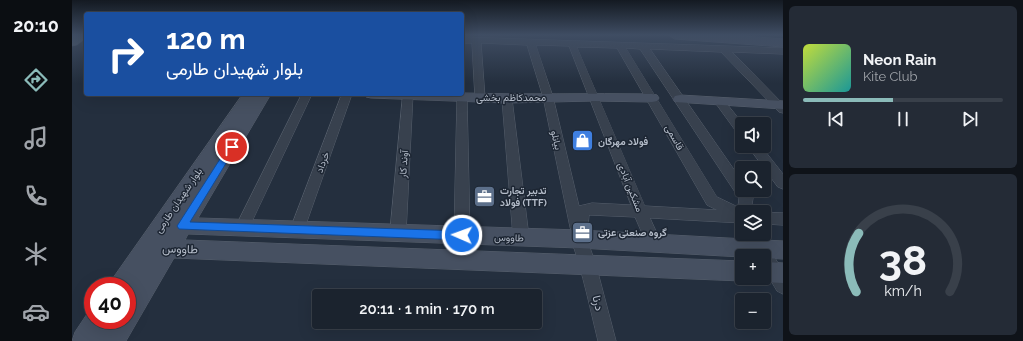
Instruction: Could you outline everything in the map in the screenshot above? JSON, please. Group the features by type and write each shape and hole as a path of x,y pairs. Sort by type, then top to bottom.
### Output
{"street":[{"path":"477,51 480,98"},
{"name":"بیانلو","path":"534,51 548,97 579,239 588,265"},
{"name":"مشکین آبادی","path":"575,51 653,242"},
{"name":"قاسمی","path":"624,51 712,201 735,213"},
{"path":"646,51 680,99 746,198 745,205"},
{"path":"726,51 781,106"},
{"path":"772,51 783,61"},
{"name":"بلوار شهیدان طارمی","path":"126,277 249,96"},
{"name":"بلوار شهیدان طارمی","path":"136,300 263,96"},
{"path":"242,228 306,96"},
{"name":"خرداد","path":"297,230 346,96"},
{"name":"آوند کار","path":"398,233 408,96"},
{"name":"محمدکاظم بخشی","path":"435,96 507,99 548,97 652,98"},
{"path":"462,97 462,235"},
{"path":"507,99 521,237"},
{"path":"680,99 781,106"},
{"path":"719,101 735,122"},
{"path":"759,153 783,184"},
{"path":"579,239 580,218 584,210 641,211 735,217"},
{"path":"771,218 783,219"},
{"name":"طاووس","path":"162,225 653,242 756,241 783,250"},
{"path":"756,241 776,276"},
{"name":"طاووس","path":"146,248 735,271"},
{"name":"درنا","path":"588,265 607,341"},
{"path":"84,341 92,329"},
{"path":"111,341 118,329"}],"place":[{"name":"فولاد مهرگان","path":"582,141"},
{"name":"تدبیر تجارت فولاد (TTF)","path":"485,196"},
{"name":"گروه صنعتی عزتی","path":"583,232"}],"route":[{"path":"232,147 182,226 462,235"}]}
